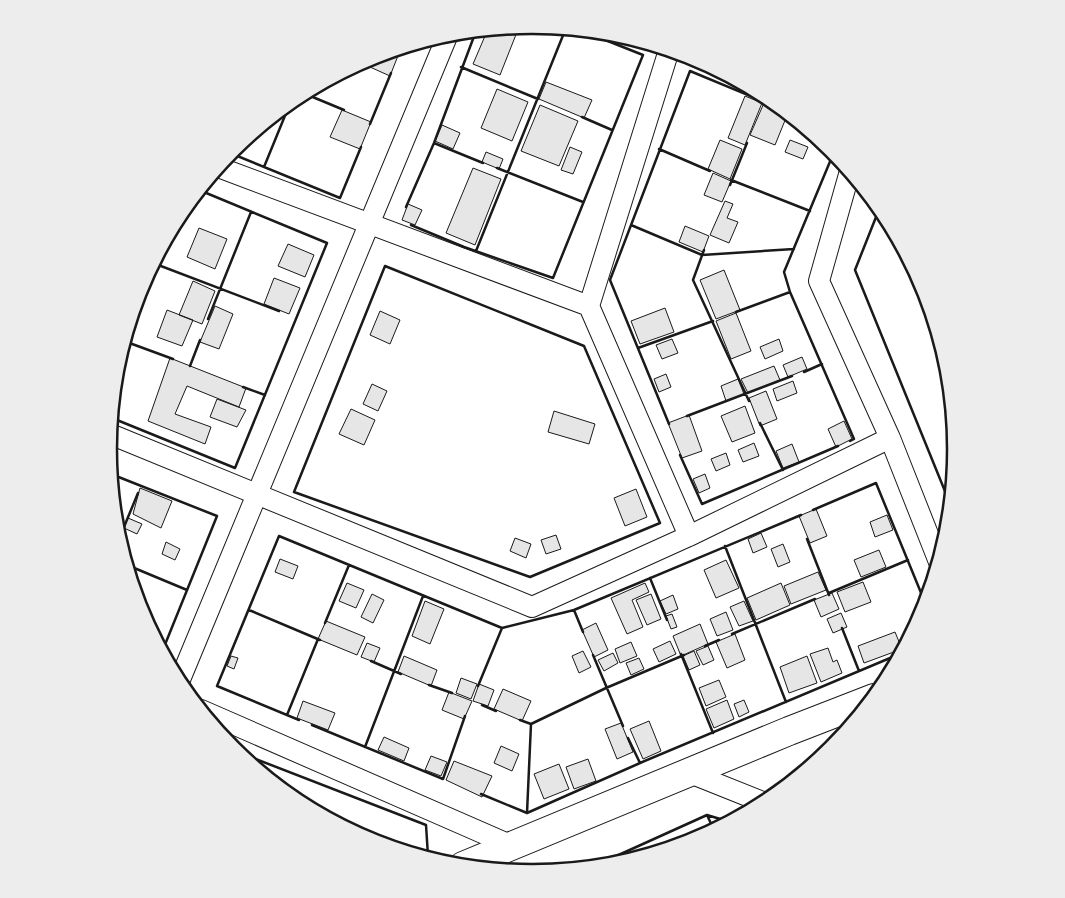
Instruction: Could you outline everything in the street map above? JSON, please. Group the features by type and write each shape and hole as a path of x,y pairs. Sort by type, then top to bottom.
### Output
{"main road":[{"path":"475,861 861,703"}],"street":[{"path":"183,673 444,44"},
{"path":"667,56 589,306 689,536"},
{"path":"225,170 589,306"},
{"path":"848,179 819,281 890,438 935,552"},
{"path":"117,437 532,607 689,536 890,438"},
{"path":"214,716 510,845"},
{"path":"690,773 755,799"}],"building":[{"path":"516,35 500,75 473,64 485,36"},
{"path":"398,56 390,76 370,67 374,65"},
{"path":"546,82 592,100 584,118 539,99"},
{"path":"497,89 528,102 512,141 481,128"},
{"path":"745,96 762,103 745,145 728,138"},
{"path":"763,104 785,120 775,145 750,135"},
{"path":"540,105 578,121 559,166 521,151"},
{"path":"342,110 371,122 360,149 330,137"},
{"path":"442,125 460,133 453,149 435,141"},
{"path":"720,140 742,149 730,179 708,169"},
{"path":"790,140 808,147 803,159 785,152"},
{"path":"570,147 582,152 573,174 561,170"},
{"path":"486,152 503,159 499,169 482,162"},
{"path":"473,168 501,179 475,245 446,233"},
{"path":"713,173 731,181 722,202 704,195"},
{"path":"725,201 733,204 727,218 738,222 729,243 710,235"},
{"path":"408,204 422,210 415,225 402,220"},
{"path":"685,226 709,236 703,252 679,242"},
{"path":"199,228 227,239 215,269 187,257"},
{"path":"288,244 314,255 305,277 278,266"},
{"path":"724,270 740,310 716,319 700,280"},
{"path":"274,278 300,288 289,314 264,304"},
{"path":"193,281 215,291 202,324 179,315"},
{"path":"215,306 233,314 219,349 200,342"},
{"path":"665,308 674,332 640,344 631,321"},
{"path":"167,310 193,320 182,346 157,337"},
{"path":"380,311 400,320 390,344 370,335"},
{"path":"736,313 751,351 731,359 716,321"},
{"path":"672,339 678,353 662,359 656,345"},
{"path":"779,339 783,351 765,359 760,347"},
{"path":"802,357 807,369 788,377 783,365"},
{"path":"170,358 246,388 239,407 187,386 175,414 211,427 205,444 148,421"},
{"path":"774,366 780,380 748,393 741,379"},
{"path":"666,374 671,387 659,392 654,379"},
{"path":"738,379 744,394 726,401 721,386"},
{"path":"793,381 797,393 777,401 773,389"},
{"path":"372,384 387,391 378,411 363,404"},
{"path":"766,391 777,419 760,426 749,398"},
{"path":"217,399 246,410 237,427 210,417"},
{"path":"745,406 755,433 732,442 721,416"},
{"path":"351,409 375,420 364,445 339,434"},
{"path":"554,411 595,424 589,444 548,432"},
{"path":"689,415 702,451 682,458 668,423"},
{"path":"844,421 852,439 836,447 828,429"},
{"path":"754,443 759,456 743,462 738,450"},
{"path":"792,444 799,462 783,468 776,451"},
{"path":"726,453 730,465 716,471 711,459"},
{"path":"705,474 710,488 699,493 693,479"},
{"path":"140,488 172,501 161,528 133,514"},
{"path":"636,489 647,517 625,526 614,498"},
{"path":"816,509 827,536 810,543 799,516"},
{"path":"887,515 893,530 875,537 870,522"},
{"path":"128,518 142,524 137,534 125,527"},
{"path":"761,533 767,547 753,553 748,539"},
{"path":"556,535 561,549 546,554 541,540"},
{"path":"515,538 531,544 526,558 510,551"},
{"path":"166,542 180,549 175,560 162,554"},
{"path":"783,544 790,562 778,567 771,549"},
{"path":"879,550 886,567 861,577 854,560"},
{"path":"280,559 298,566 293,579 275,572"},
{"path":"726,560 739,588 716,598 704,570"},
{"path":"818,572 826,590 791,604 784,586"},
{"path":"863,582 871,602 845,612 837,592"},
{"path":"347,583 364,590 356,608 339,601"},
{"path":"645,583 649,592 632,600 643,627 627,634 611,598"},
{"path":"781,583 790,605 756,620 747,598"},
{"path":"832,593 839,609 821,617 814,600"},
{"path":"372,594 384,600 373,623 361,617"},
{"path":"651,594 661,619 647,625 636,600"},
{"path":"673,595 678,609 666,614 660,601"},
{"path":"425,601 444,609 430,644 412,636"},
{"path":"744,601 753,621 739,626 730,607"},
{"path":"726,612 733,630 717,636 710,619"},
{"path":"841,613 847,627 833,633 827,619"},
{"path":"672,614 677,627 671,629 666,616"},
{"path":"326,621 365,637 357,655 318,639"},
{"path":"596,623 608,650 594,657 582,630"},
{"path":"700,624 708,644 681,656 673,636"},
{"path":"895,632 900,643 895,652 864,663 858,646"},
{"path":"735,634 745,660 727,668 716,642"},
{"path":"670,641 676,654 659,662 653,649"},
{"path":"631,642 637,656 620,663 615,649"},
{"path":"367,643 380,648 374,662 361,657"},
{"path":"708,646 714,660 703,665 696,651"},
{"path":"828,648 833,662 837,660 842,673 821,682 810,654"},
{"path":"583,651 591,667 579,673 572,656"},
{"path":"694,651 700,665 689,670 683,656"},
{"path":"613,653 618,663 604,671 598,660"},
{"path":"231,656 238,658 234,669 227,666"},
{"path":"404,656 437,670 431,686 398,672"},
{"path":"807,656 817,683 789,693 780,667"},
{"path":"639,658 644,669 631,675 626,663"},
{"path":"461,678 477,684 471,699 456,693"},
{"path":"719,680 726,697 706,706 699,688"},
{"path":"479,684 494,690 488,706 473,701"},
{"path":"503,689 531,701 522,721 494,709"},
{"path":"449,692 472,701 464,719 442,710"},
{"path":"727,700 734,719 714,728 706,709"},
{"path":"744,700 749,712 739,717 734,704"},
{"path":"303,701 335,713 328,730 297,718"},
{"path":"649,721 661,751 643,759 630,729"},
{"path":"621,723 633,752 617,759 605,729"},
{"path":"384,737 409,748 404,761 378,750"},
{"path":"501,746 519,754 512,771 494,763"},
{"path":"431,756 447,762 441,776 425,770"},
{"path":"588,759 596,781 574,789 566,767"},
{"path":"454,761 492,776 482,797 446,780"},
{"path":"559,764 569,789 544,799 534,774"}],"wall":[{"path":"476,251 563,35"},
{"path":"406,207 434,143 473,38"},
{"path":"411,225 464,247 553,278 643,55 607,41"},
{"path":"461,67 538,99"},
{"path":"669,424 610,280 690,71 752,97"},
{"path":"370,124 391,73"},
{"path":"313,97 344,110"},
{"path":"264,167 285,117"},
{"path":"582,117 612,130"},
{"path":"434,143 483,163"},
{"path":"730,185 747,143"},
{"path":"238,156 340,198 361,147"},
{"path":"659,149 710,171"},
{"path":"831,160 784,272 790,292 854,439 850,441"},
{"path":"497,168 583,202"},
{"path":"731,180 810,211"},
{"path":"118,421 235,468 327,243 206,193"},
{"path":"208,319 251,212"},
{"path":"876,216 855,270 945,492"},
{"path":"631,225 702,255 794,249"},
{"path":"704,250 693,280 749,401"},
{"path":"160,266 279,311"},
{"path":"385,266 584,346 660,523 530,577 294,492 385,266"},
{"path":"736,312 790,292"},
{"path":"638,348 713,321"},
{"path":"190,366 200,340"},
{"path":"131,343 173,359"},
{"path":"804,372 822,364"},
{"path":"687,416 792,376"},
{"path":"243,387 265,395"},
{"path":"760,423 783,470"},
{"path":"680,455 702,504 838,446"},
{"path":"118,477 217,516 166,643"},
{"path":"813,510 876,483 921,594"},
{"path":"124,526 138,493"},
{"path":"583,632 574,610 801,515"},
{"path":"299,720 217,686 279,536 502,628 574,610"},
{"path":"807,539 829,595"},
{"path":"725,546 786,702"},
{"path":"829,593 908,560"},
{"path":"325,623 349,565"},
{"path":"135,568 187,590"},
{"path":"650,578 667,620"},
{"path":"365,747 423,596"},
{"path":"732,634 815,599"},
{"path":"249,610 320,640"},
{"path":"478,686 502,628"},
{"path":"842,628 859,671"},
{"path":"287,715 318,639"},
{"path":"705,646 719,640"},
{"path":"681,654 713,733"},
{"path":"593,655 623,726"},
{"path":"520,720 531,724 606,688 684,655"},
{"path":"628,738 640,763 892,657"},
{"path":"371,661 401,674"},
{"path":"429,685 452,693"},
{"path":"482,705 496,711"},
{"path":"312,725 443,779 465,716"},
{"path":"527,813 531,724"},
{"path":"258,760 426,825 428,851"},
{"path":"481,794 527,813 640,763"},
{"path":"707,815 720,819"},
{"path":"619,855 707,815 711,823"}]}
